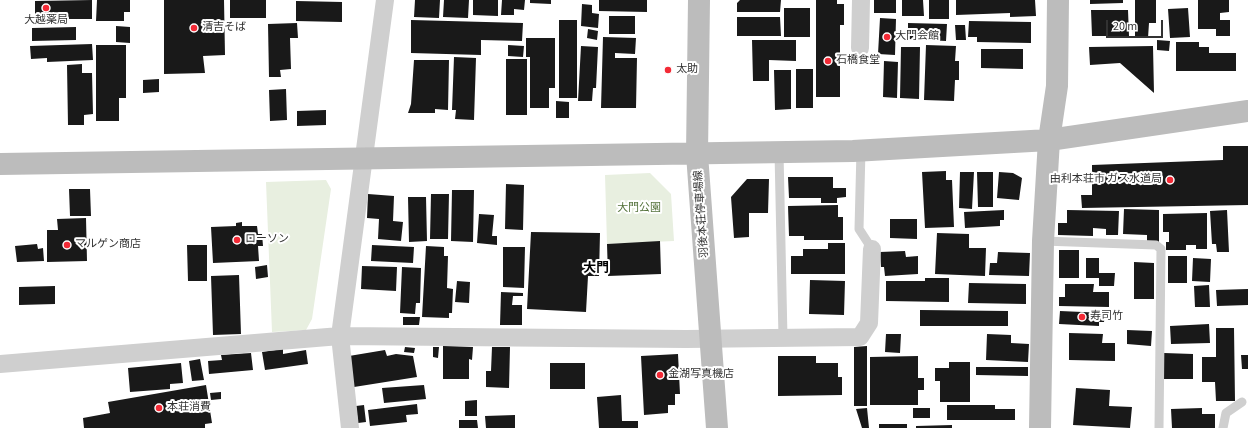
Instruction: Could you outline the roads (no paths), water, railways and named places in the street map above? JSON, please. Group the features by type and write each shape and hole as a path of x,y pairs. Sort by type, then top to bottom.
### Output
{"street":[{"path":"350,428 340,336 385,0"},
{"name":"羽後本荘停車場線","path":"699,0 697,154 717,428"},
{"path":"860,48 861,0"},
{"path":"1040,428 1043,240 1049,140 1057,86 1058,0"},
{"path":"0,164 363,157 697,154 861,150 1049,140 1248,112"},
{"path":"0,364 340,336 711,339 860,337 869,323 872,249"}],"lane":[{"path":"861,150 859,228 872,249"},
{"path":"779,152 783,338"},
{"path":"1043,240 1156,245 1161,249 1158,428"},
{"path":"1223,428 1226,413 1242,402"}],"place":[{"name":"大越薬局","path":"46,8"},
{"name":"清吉そば","path":"194,28"},
{"name":"大門会館","path":"887,37"},
{"name":"石橋食堂","path":"828,61"},
{"name":"太助","path":"668,70"},
{"name":"由利本荘市 ガス水道局","path":"1170,180"},
{"name":"ローソン","path":"237,240"},
{"name":"マルゲン商店","path":"67,245"},
{"name":"寿司竹","path":"1082,317"},
{"name":"金湖写真機店","path":"660,375"},
{"name":"本荘消費","path":"159,408"}],"district":[{"name":"大門","path":"596,269"}],"park label":[{"name":"大門公園","path":"639,209"}]}
